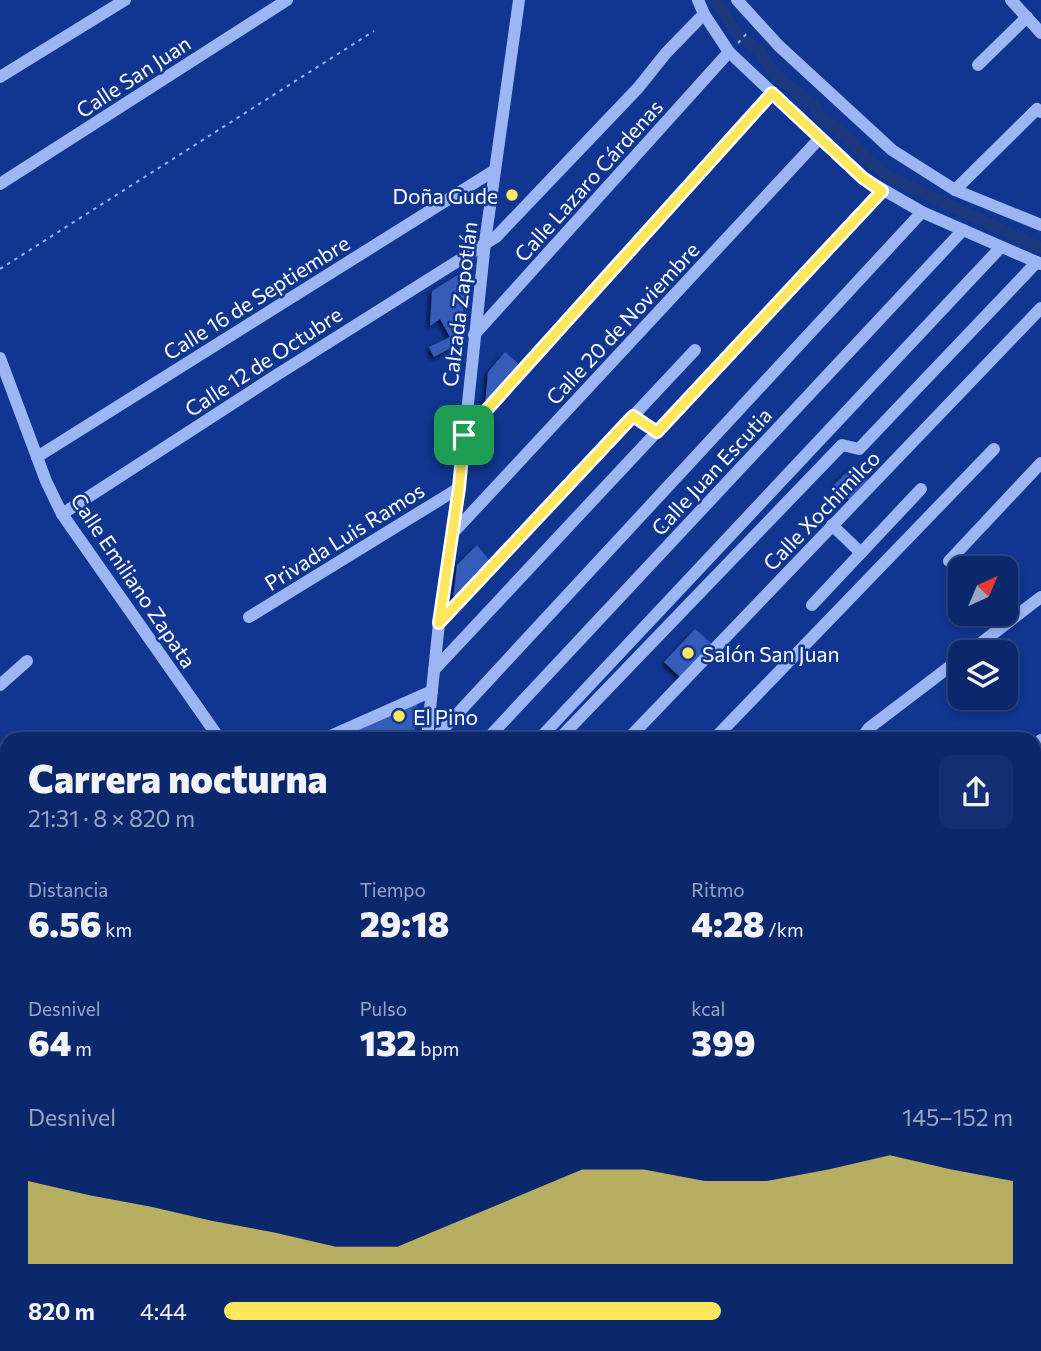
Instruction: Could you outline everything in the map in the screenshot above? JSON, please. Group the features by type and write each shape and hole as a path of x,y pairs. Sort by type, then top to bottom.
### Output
{"street":[{"path":"0,77 125,0"},
{"name":"Calle San Juan","path":"0,184 287,0"},
{"name":"Calzada Zapotlán","path":"428,732 439,623 459,488 485,242 519,0"},
{"path":"566,732 842,445 859,449 1039,263 922,212 863,178 729,52 698,0"},
{"path":"737,0 779,46 892,150 955,190 1041,226"},
{"path":"1011,0 1041,33"},
{"name":"Calle 12 de Octubre","path":"62,514 496,237 704,14"},
{"path":"978,65 1027,17"},
{"name":"Calle Lazaro Cárdenas","path":"474,335 729,52"},
{"path":"464,435 772,93"},
{"path":"955,190 1037,109 1041,112"},
{"name":"Calle 20 de Noviembre","path":"452,534 820,138"},
{"name":"Calle 16 de Septiembre","path":"37,457 495,170"},
{"path":"434,670 882,191"},
{"path":"441,732 922,212"},
{"name":"Calle Juan Escutia","path":"494,732 963,230"},
{"path":"546,732 1001,247"},
{"name":"Calle Xochimilco","path":"635,732 1041,308"},
{"path":"439,623 695,349"},
{"name":"Calle Emiliano Zapata","path":"0,358 37,457 62,514 215,732"},
{"path":"721,732 994,449"},
{"path":"954,556 1041,463"},
{"name":"Privada Luis Ramos","path":"249,618 459,488"},
{"path":"811,605 921,489"},
{"path":"832,526 861,553"},
{"path":"985,640 1041,597"},
{"path":"0,685 27,661"},
{"path":"866,732 948,668"},
{"path":"340,732 432,691"}],"path":[{"path":"739,42 756,24"},
{"path":"0,269 374,31"},
{"path":"654,503 652,513 659,525 669,533 684,527"}],"building":[{"path":"467,269 460,343 434,357 429,347 450,337 440,319 430,326 432,291"},
{"path":"505,352 521,366 485,406 488,372"},
{"path":"853,466 869,481 850,501 834,485"},
{"path":"477,545 493,565 452,609 457,565"},
{"name":"Salón San Juan","path":"695,629 712,644 680,677 664,662"},
{"name":"El Pino","path":"418,700 414,732 348,732"}],"waterway":[{"path":"716,0 736,33 759,50 773,73 813,105 822,118 844,134 865,157 889,177 1041,248"}],"place":[{"name":"Doña Gude","path":"512,195"},
{"name":"Salón San Juan","path":"688,653"},
{"name":"El Pino","path":"399,716"}],"route":[{"path":"772,93 863,178 882,191 657,432 633,416 439,623 464,435 772,93"}]}
